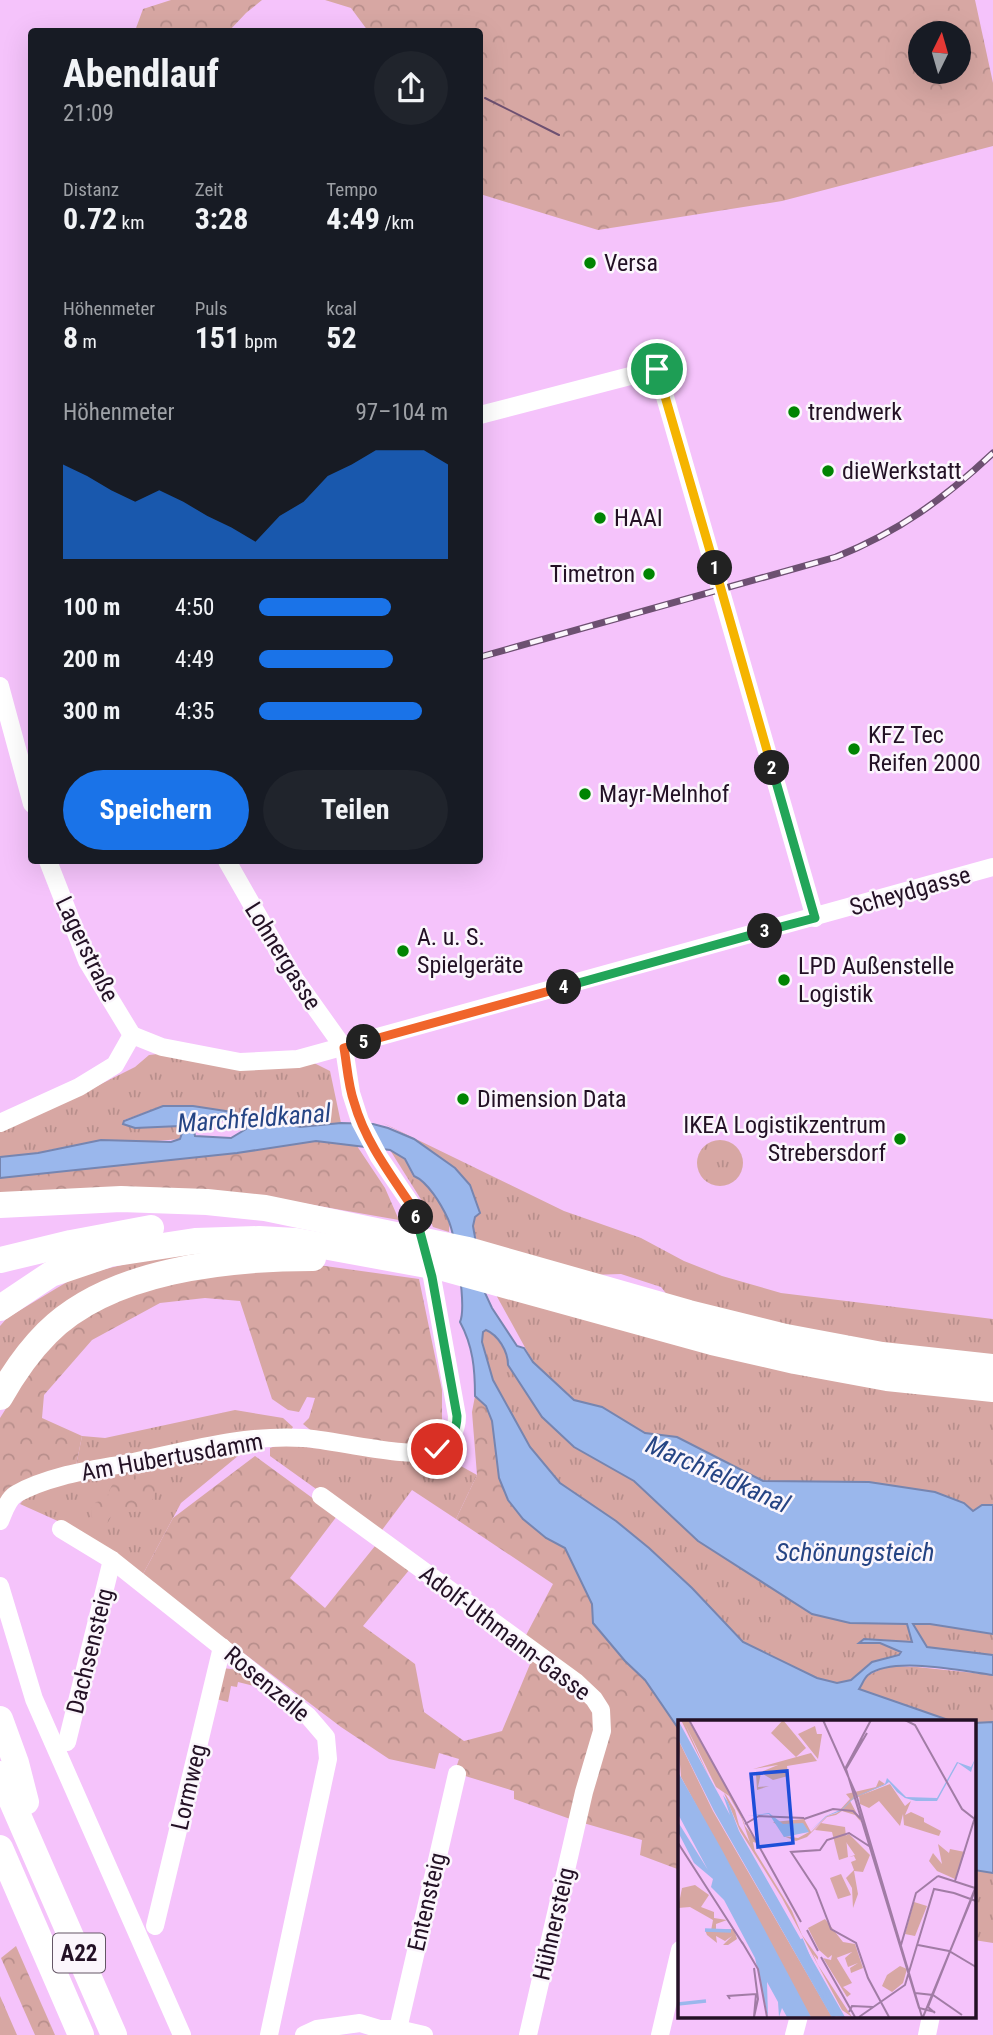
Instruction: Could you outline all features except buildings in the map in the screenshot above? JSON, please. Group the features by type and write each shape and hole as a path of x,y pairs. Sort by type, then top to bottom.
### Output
{"highway":[{"path":"0,1205 109,1199 207,1202 265,1208 403,1235 491,1268 712,1342 887,1378 993,1389"},
{"path":"0,1260 162,1226 226,1222 338,1222"},
{"path":"0,1308 31,1286 68,1267 110,1254 161,1245 227,1240 284,1240 408,1262 491,1268 786,1337 882,1355 993,1367"},
{"path":"0,1397 20,1363 48,1332 79,1308 124,1287 180,1270 233,1262 373,1256"},
{"path":"0,1719 16,1763 44,1872"},
{"name":"A22","path":"0,1774 114,2035"},
{"name":"A22","path":"0,1848 81,2035"},
{"path":"0,1865 17,1887"}],"street":[{"path":"483,414 657,369 815,918"},
{"path":"0,686 28,789"},
{"name":"Lagerstraße","path":"49,864 87,961 132,1035"},
{"name":"Lohnergasse","path":"229,864 292,975 344,1048"},
{"name":"Scheydgasse","path":"132,1035 171,1050 240,1062 298,1059 993,867"},
{"path":"0,1123 79,1087 116,1065 132,1035"},
{"name":"Am Hubertusdamm","path":"0,1521 14,1496 46,1481 196,1448 245,1440 303,1438 414,1454 437,1449 452,1437 457,1426 457,1416 432,1277 413,1208 379,1157 360,1121 351,1093 344,1048"},
{"name":"Adolf-Uthmann-Gasse","path":"320,1496 576,1682 594,1699 601,1710 603,1722 580,1812"},
{"name":"Rosenzeile","path":"61,1529 113,1560 308,1716 326,1737 328,1759 269,2035"},
{"name":"Dachsensteig","path":"67,1742 113,1560"},
{"path":"0,1586 34,1699 182,2035"},
{"name":"Lormweg","path":"155,1926 222,1647"},
{"name":"Entensteig","path":"386,2031 457,1774"},
{"name":"Hühnersteig","path":"528,2035 580,1812"},
{"path":"660,2035 678,1958"},
{"path":"794,2035 798,2018"},
{"path":"303,2035 317,2029 360,2023 386,2031 424,2035"}],"green space":[{"path":"171,0 262,0 232,28 136,28 143,9"},
{"path":"325,0 975,0 993,83 993,146 782,201 598,230 483,195 483,28 366,28 351,8"},
{"path":"166,1053 314,1063 330,1071 341,1123 300,1127 280,1121 262,1125 254,1124 232,1112 163,1106 124,1120 180,1126 183,1130 181,1139 54,1149 0,1157 0,1130 135,1067 149,1055"},
{"path":"381,1122 564,1211 641,1238 684,1261 722,1276 781,1293 993,1319 993,1358 894,1347 780,1326 668,1296 661,1287 621,1274 590,1275 477,1241 473,1226 475,1217 455,1168 414,1139"},
{"path":"720,1140 736,1147 743,1163 736,1179 720,1186 704,1179 697,1163 704,1147"},
{"path":"316,1141 357,1146 385,1188 399,1220 267,1197 0,1197 0,1178 237,1153"},
{"path":"390,1150 405,1159 413,1176 429,1189 439,1202 449,1220 449,1232 433,1227 422,1201"},
{"path":"269,1246 0,1378 0,1326 7,1318 77,1276 179,1251"},
{"path":"318,1265 419,1279 442,1390 442,1429 410,1447 314,1433 303,1424 309,1418 315,1398 307,1397 299,1412 288,1410 272,1399 240,1301 205,1298 160,1303 92,1340 44,1395 42,1418 82,1436 76,1466 23,1482 0,1504 0,1418 37,1359 71,1326 117,1301 179,1282 241,1272"},
{"path":"495,1293 993,1401 993,1505 982,1505 973,1511 935,1492 869,1482 763,1481 677,1437 645,1433 602,1407 574,1400 533,1362"},
{"path":"485,1330 495,1336 508,1355 508,1365 574,1447 634,1481 698,1541 850,1623 907,1624 912,1642 880,1643 901,1652 899,1655 872,1662 851,1681 837,1683 817,1678 743,1642 692,1588 616,1521 560,1483 530,1447 493,1380 482,1342"},
{"path":"475,1396 486,1406 492,1421 499,1478 546,1538 565,1548 592,1604 593,1624 645,1680 678,1728 678,1869 640,1855 642,1840 514,1799 514,1791 462,1775 455,1771 459,1759 439,1753 435,1769 389,1759 341,1727 142,1576 173,1518 255,1456 337,1516 290,1578 325,1608 375,1546 410,1569 363,1626 415,1664 424,1712 464,1741 502,1731 533,1657 524,1639 553,1584 456,1519 477,1475 472,1412"},
{"path":"235,1410 283,1418 293,1427 290,1432 76,1466 82,1436 105,1438"},
{"path":"281,1444 400,1458 450,1460 477,1475 456,1519 412,1490 379,1534 270,1456 270,1448"},
{"path":"238,1446 244,1451 181,1503 142,1576 60,1522 20,1504 29,1493 41,1489"},
{"path":"122,1472 128,1472 135,1480 146,1474 153,1480 155,1492 150,1505 135,1512 124,1511 112,1515 106,1526 93,1525 91,1508 96,1502 108,1500 110,1489"},
{"path":"913,1624 930,1624 993,1634 993,1655 926,1647"},
{"path":"887,1666 993,1675 993,1722 948,1720 859,1689 867,1676"},
{"path":"222,1668 240,1670 257,1683 254,1686 238,1682 237,1687 231,1686 228,1702 216,1699"},
{"path":"976,1870 993,1873 993,1943 976,1940"},
{"path":"16,1946 55,2035 35,2035 1,1958"},
{"path":"0,1996 17,2035 0,2035"}],"water":[{"name":"Schönungsteich","path":"163,1106 193,1106 232,1112 254,1124 280,1121 300,1127 341,1123 373,1124 414,1139 455,1168 470,1185 480,1213 475,1217 473,1226 485,1293 492,1308 517,1346 524,1348 533,1362 574,1400 602,1407 645,1433 677,1437 763,1481 869,1482 935,1492 964,1503 973,1511 982,1505 993,1505 993,1634 930,1624 913,1624 927,1647 993,1655 993,1675 928,1666 894,1666 868,1675 859,1689 948,1720 678,1720 678,1728 645,1680 593,1623 592,1604 565,1548 546,1538 523,1519 508,1500 499,1478 492,1421 486,1406 475,1396 472,1358 460,1322 461,1287 451,1227 438,1200 424,1183 414,1176 405,1159 390,1150 316,1141 237,1153 0,1178 0,1157 38,1153 101,1140 171,1142 180,1139 183,1130 180,1126 135,1128 123,1124 124,1121","holes":["219,1120 246,1124 246,1129 231,1138 195,1136 194,1131 201,1124","486,1330 502,1344 508,1365 542,1417 574,1447 634,1481 698,1541 812,1614 850,1623 907,1624 912,1642 864,1639 859,1643 880,1643 901,1652 899,1655 872,1662 851,1680 837,1683 817,1678 743,1642 692,1588 649,1548 616,1521 560,1483 530,1447 493,1380 482,1342 483,1332"]},
{"path":"993,1722 993,1873 976,1870 976,1723"}],"tram line":[{"path":"485,98 559,135"}],"railway":[{"path":"483,656 836,557 880,537 919,513 957,485 993,453"}],"place":[{"name":"Versa","path":"590,263"},
{"name":"trendwerk","path":"794,412"},
{"name":"dieWerkstatt","path":"828,471"},
{"name":"HAAI","path":"600,518"},
{"name":"Timetron","path":"649,574"},
{"name":"KFZ Tec Reifen 2000","path":"854,749"},
{"name":"Mayr-Melnhof","path":"585,794"},
{"name":"A. u. S. Spielgeräte","path":"403,951"},
{"name":"LPD Außenstelle Logistik","path":"784,980"},
{"name":"Dimension Data","path":"463,1099"},
{"name":"IKEA Logistikzentrum Strebersdorf","path":"900,1139"}],"route":[{"path":"437,1449 452,1437 457,1426 457,1416 432,1277 413,1208 379,1157 360,1121 353,1100 344,1048 815,918 657,369"}],"water label":[{"name":"Marchfeldkanal","path":"254,1118"},
{"name":"Marchfeldkanal","path":"718,1474"}]}
